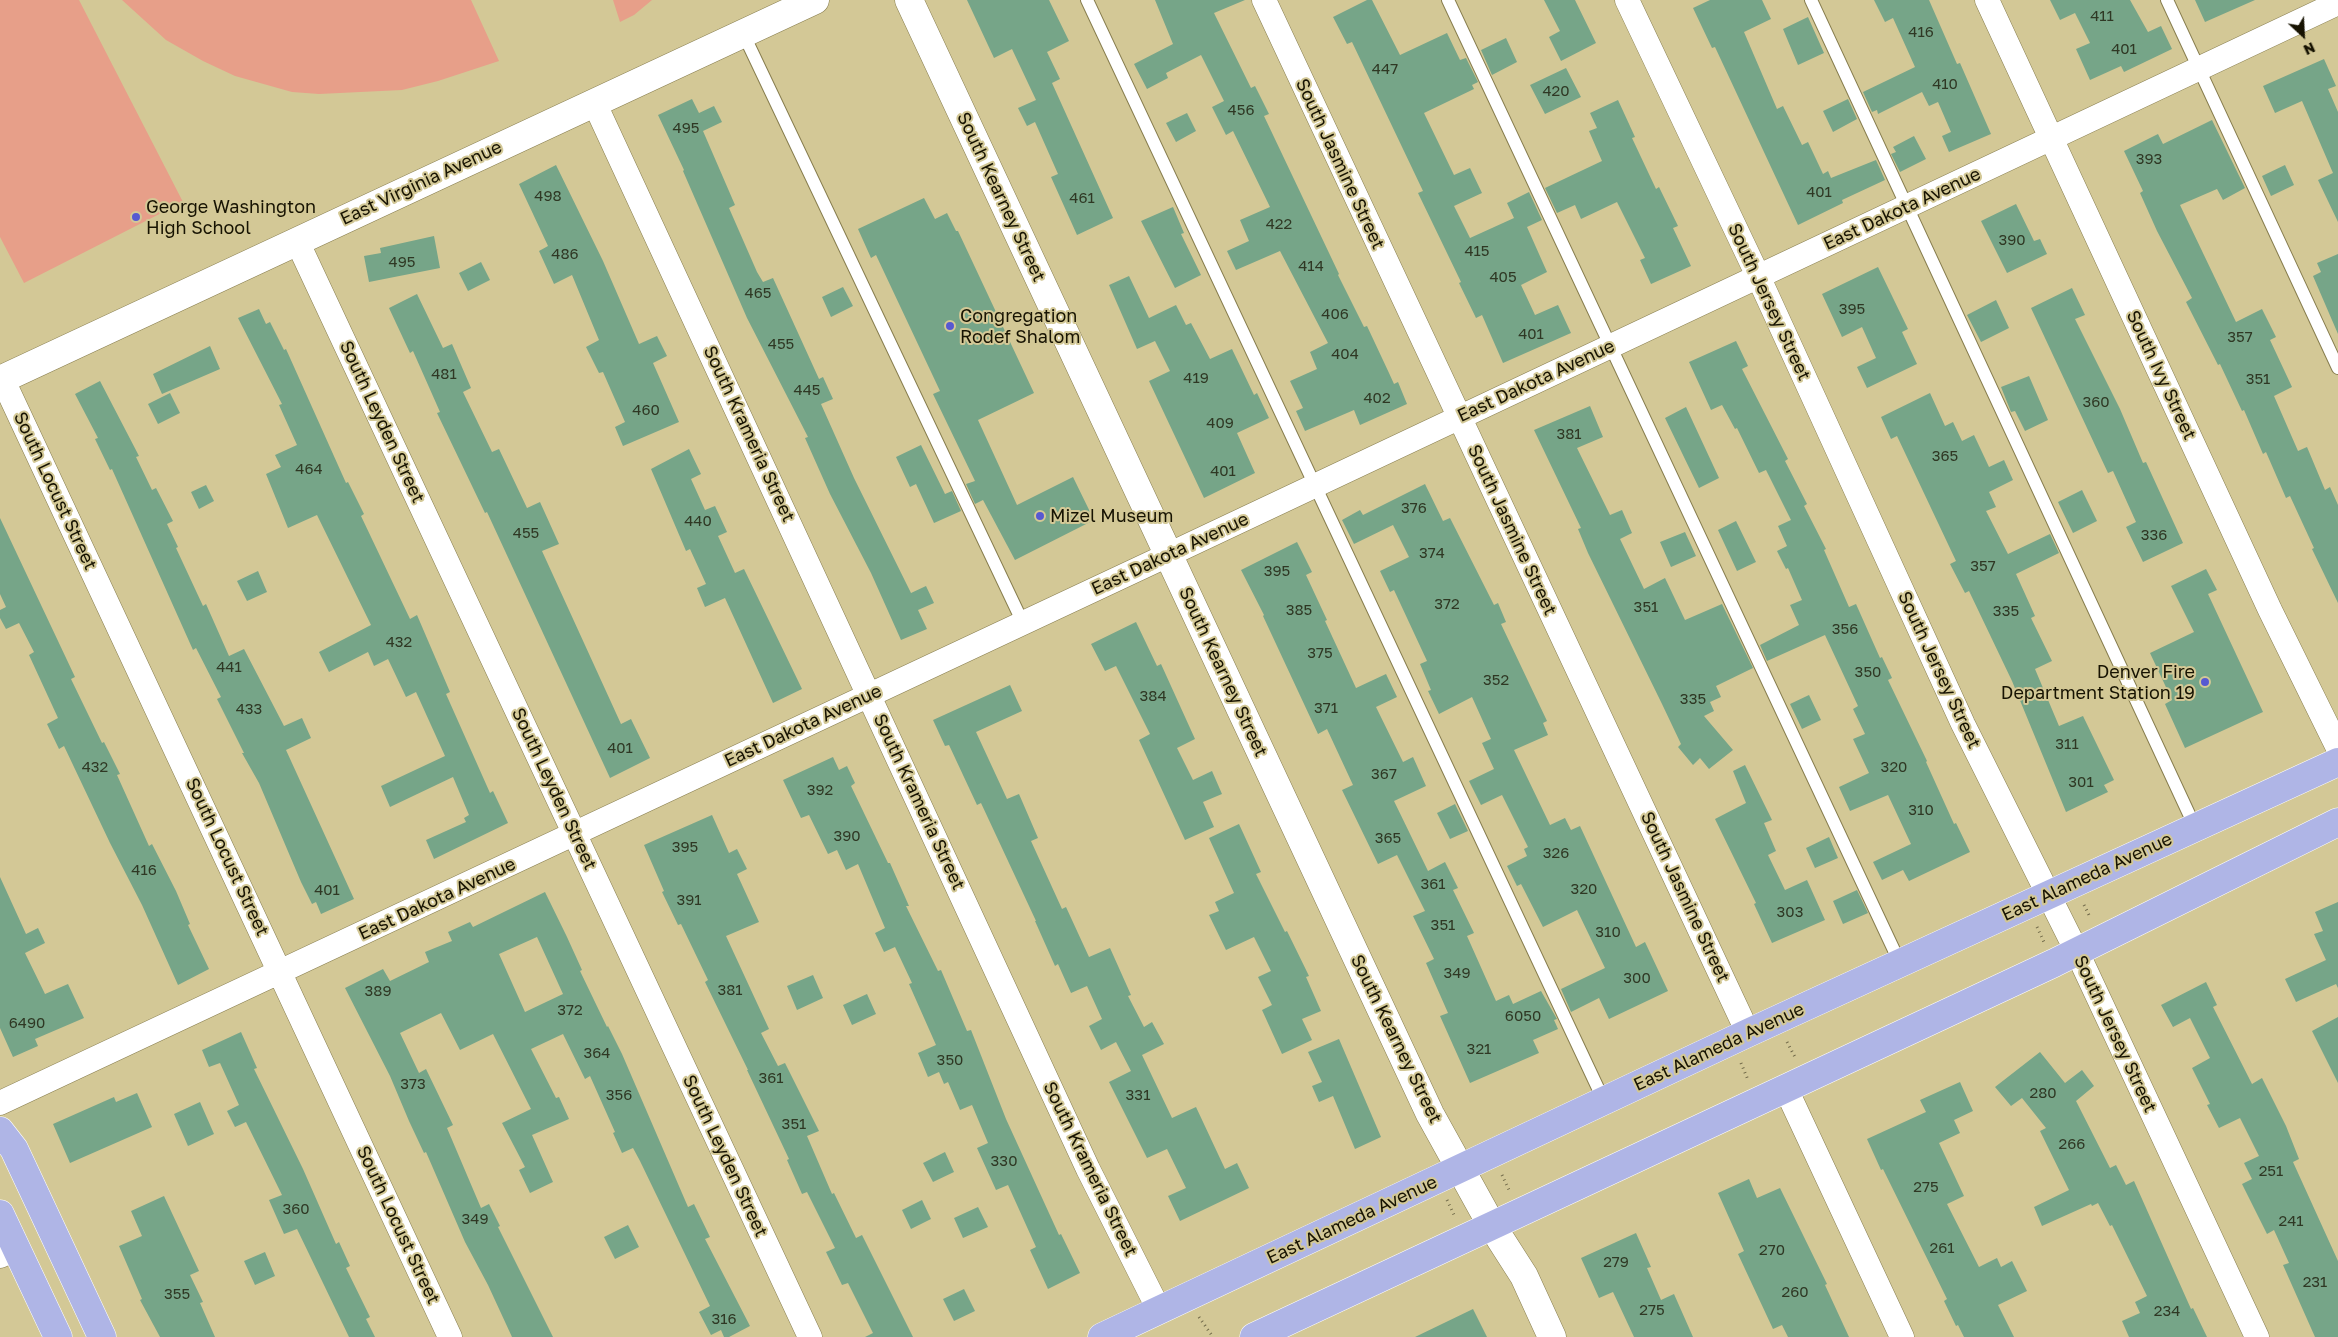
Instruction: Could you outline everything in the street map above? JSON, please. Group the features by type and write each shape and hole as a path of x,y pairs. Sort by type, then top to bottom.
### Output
{"main road":[{"name":"East Alameda Avenue","path":"1102,1337 1604,1101 1743,1045 1900,963 2338,762"},
{"path":"1254,1337 1492,1226 1793,1077 2077,952 2338,822"},
{"path":"0,1131 14,1149 102,1337"},
{"path":"0,1214 8,1252 58,1337"}],"street":[{"name":"East Virginia Avenue","path":"1,379 815,0"},
{"name":"South Kearney Street","path":"909,0 1430,1114 1492,1226 1524,1276 1552,1337"},
{"name":"South Jasmine Street","path":"1264,0 1458,418 1743,1045"},
{"name":"South Jersey Street","path":"1627,0 1758,276 1963,724 2077,952 2257,1337"},
{"name":"South Ivy Street","path":"1987,0 2270,610 2338,748"},
{"name":"East Dakota Avenue","path":"0,1103 576,834 2338,3"},
{"name":"South Krameria Street","path":"594,102 870,694 1088,1169 1159,1310"},
{"name":"South Leyden Street","path":"297,241 810,1337"},
{"name":"South Locust Street","path":"1,379 450,1337"},
{"path":"1793,1077 1902,1337"}],"lane":[{"path":"1087,0 1604,1101"},
{"path":"1448,0 1900,963"},
{"path":"1811,0 2195,827"},
{"path":"2167,0 2338,368"},
{"path":"743,33 1023,623"}],"path":[{"path":"2082,901 2094,925"},
{"path":"2035,923 2045,945"},
{"path":"1784,1035 1793,1077"},
{"path":"1743,1045 1750,1083"},
{"path":"1501,1174 1512,1194"},
{"path":"1446,1197 1459,1224"},
{"path":"1195,1311 1213,1337"}],"shaded area":[{"path":"0,0 79,0 183,202 24,283 0,237"},
{"path":"122,0 471,0 499,61 438,81 402,90 319,94 292,92 235,76 203,61 166,40"},
{"path":"613,0 652,0 634,15 620,22"}],"building":[{"path":"967,0 1049,0 1069,41 1047,52 1060,79 1052,83 1113,218 1077,235 1051,177 1058,174 1035,122 1027,126 1018,108 1036,100 1012,49 994,58"},
{"path":"1155,0 1245,0 1214,13 1251,88 1255,86 1269,114 1264,116 1338,275 1364,327 1367,326 1394,384 1398,382 1407,404 1360,425 1354,410 1305,431 1296,411 1303,408 1290,381 1317,369 1310,352 1328,343 1280,251 1236,270 1227,251 1249,241 1240,220 1270,207 1233,131 1226,135 1212,107 1224,101 1201,55 1166,73 1168,78 1147,89 1134,64 1173,44"},
{"path":"1367,0 1372,0 1400,55 1447,33 1460,60 1466,58 1478,82 1472,85 1474,89 1424,113 1454,175 1470,168 1482,193 1454,206 1470,238 1514,218 1507,203 1529,192 1542,220 1527,227 1547,272 1521,285 1535,315 1558,305 1571,333 1503,363 1482,315 1476,318 1459,283 1461,282 1418,193 1423,191 1352,42 1347,44 1333,17"},
{"path":"1544,0 1575,0 1596,43 1561,61 1549,37 1560,31"},
{"path":"1710,0 1762,0 1771,19 1744,32 1777,109 1783,106 1802,145 1808,142 1823,174 1828,171 1831,178 1876,160 1885,180 1842,200 1843,203 1798,225 1715,47 1712,48 1693,8"},
{"path":"1874,0 1929,0 1957,64 1960,63 1991,134 1949,152 1942,136 1951,132 1938,102 1929,106 1922,92 1878,114 1877,110 1872,112 1863,92 1915,67 1893,18 1885,22"},
{"path":"2050,0 2130,0 2148,32 2161,26 2172,49 2124,72 2121,66 2090,80 2076,49 2090,43 2075,13 2060,20"},
{"path":"2195,0 2255,0 2205,22"},
{"path":"1808,17 1824,53 1798,65 1783,29"},
{"path":"1506,38 1517,62 1492,75 1481,50"},
{"path":"2324,59 2336,86 2328,89 2338,112 2338,222 2318,180 2333,173 2302,101 2275,113 2263,86"},
{"path":"1566,68 1581,97 1545,114 1530,85"},
{"path":"692,99 699,113 714,106 722,122 703,131 735,205 729,208 757,272 763,282 773,278 819,379 823,377 833,399 821,404 854,478 911,593 926,586 934,603 918,610 927,629 901,640 871,573 830,494 805,438 808,437 747,318 684,170 658,115"},
{"path":"1848,99 1857,119 1833,132 1823,111"},
{"path":"1618,100 1635,137 1632,138 1656,189 1659,187 1678,226 1673,228 1691,266 1651,284 1640,260 1645,258 1617,202 1581,219 1575,205 1557,213 1545,188 1602,161 1589,131 1597,128 1590,113"},
{"path":"1187,113 1196,131 1176,142 1166,123"},
{"path":"2212,120 2245,188 2223,200 2217,189 2180,205 2236,322 2262,309 2276,337 2270,340 2292,387 2274,396 2298,451 2307,447 2325,490 2330,487 2338,505 2338,603 2312,549 2314,548 2290,496 2286,498 2266,452 2263,454 2244,410 2242,411 2220,364 2218,365 2186,302 2192,298 2157,231 2140,193 2143,191 2124,151 2158,134 2163,144"},
{"path":"1914,136 1926,159 1900,172 1891,154 1896,152 1893,147"},
{"path":"556,165 603,261 639,344 657,336 667,356 653,363 679,422 623,446 615,427 625,422 603,372 599,373 586,347 599,340 572,275 554,284 539,251 548,246 519,184"},
{"path":"2285,165 2294,185 2271,196 2262,176"},
{"path":"924,198 935,219 947,213 956,231 958,231 1034,393 978,420 1017,505 1073,477 1094,520 1015,560 983,500 975,504 966,484 975,481 933,394 940,391 876,255 871,258 858,229"},
{"path":"2016,204 2034,241 2040,239 2047,254 2007,273 1981,221"},
{"path":"1173,207 1184,233 1181,234 1201,275 1175,288 1141,221"},
{"path":"434,236 440,268 369,282 364,256 381,253 380,248"},
{"path":"2338,254 2338,334 2313,276 2321,272 2317,263"},
{"path":"481,262 490,280 468,291 459,273"},
{"path":"1878,267 1908,329 1902,332 1917,364 1867,388 1857,367 1876,358 1862,327 1842,337 1822,294"},
{"path":"1129,276 1149,318 1176,305 1186,325 1191,323 1210,359 1232,349 1254,395 1257,393 1269,418 1237,433 1255,473 1204,498 1149,381 1170,371 1155,341 1137,349 1109,285"},
{"path":"843,287 853,306 831,317 822,297"},
{"path":"2072,288 2085,315 2075,319 2120,409 2143,463 2146,462 2183,543 2143,562 2126,527 2136,522 2113,471 2108,473 2031,308"},
{"path":"417,294 443,348 452,344 471,388 463,392 492,452 499,449 527,508 540,502 559,544 542,551 621,724 631,719 650,758 610,778 487,512 485,513 437,413 440,412 413,351 410,353 389,308"},
{"path":"1996,300 2009,328 1981,342 1967,315"},
{"path":"259,309 266,324 270,322 284,350 286,349 346,483 348,482 364,514 361,516 410,619 417,615 450,692 446,694 490,793 493,791 508,823 434,859 426,840 466,822 464,818 469,815 453,777 390,807 381,786 445,756 416,692 406,697 388,659 374,666 368,652 329,672 319,652 371,625 317,515 288,528 266,474 281,467 275,455 297,445 279,405 282,404 238,318"},
{"path":"1736,341 1748,366 1742,369 1788,459 1785,461 1807,504 1804,506 1826,549 1824,550 1849,607 1856,604 1880,658 1882,657 1892,678 1888,680 1927,761 1954,824 1956,823 1970,852 1909,881 1903,870 1882,880 1873,862 1911,844 1888,795 1850,811 1839,787 1869,773 1853,739 1865,734 1853,709 1858,706 1825,635 1767,661 1760,645 1799,625 1790,605 1802,600 1788,568 1786,569 1777,551 1787,546 1778,526 1791,520 1766,470 1759,473 1737,428 1735,429 1722,405 1711,410 1689,362"},
{"path":"210,346 220,369 162,394 153,374"},
{"path":"2029,376 2048,420 2025,431 2015,411 2011,412 2001,387"},
{"path":"100,381 139,456 136,457 152,490 156,488 173,521 167,524 178,547 176,548 203,606 206,604 229,656 244,649 284,726 302,718 311,738 286,750 354,899 321,914 316,902 312,904 301,882 259,783 242,753 244,753 217,699 221,697 196,648 193,650 112,469 110,470 95,439 98,438 75,394"},
{"path":"170,393 180,413 158,424 148,404"},
{"path":"1930,393 1945,426 1953,422 1962,441 1974,435 1989,467 2004,460 2013,480 1989,492 1996,507 1986,511 2008,554 2050,534 2059,553 2016,574 2035,616 2031,618 2052,661 2035,669 2059,726 2083,716 2114,780 2104,785 2108,792 2066,812 2012,681 1969,591 1965,593 1950,564 1956,561 1897,436 1891,439 1881,417"},
{"path":"1590,406 1603,437 1577,448 1610,515 1622,510 1632,533 1620,539 1644,589 1665,578 1685,620 1722,604 1753,668 1716,686 1721,697 1710,702 1714,711 1704,716 1733,750 1709,769 1700,758 1693,765 1678,747 1681,744 1588,553 1578,529 1581,528 1534,430"},
{"path":"1686,407 1719,478 1699,488 1665,418"},
{"path":"921,445 945,494 952,491 961,511 934,523 916,484 910,487 896,457"},
{"path":"689,449 701,474 691,479 705,510 715,506 727,532 718,536 735,573 744,569 802,689 773,703 725,598 705,607 697,588 706,584 690,549 686,551 651,469"},
{"path":"1425,484 1443,521 1450,518 1494,605 1498,603 1506,622 1501,624 1547,721 1543,723 1548,735 1514,750 1550,825 1565,818 1571,830 1580,826 1636,947 1645,942 1668,991 1609,1019 1599,998 1571,1012 1561,989 1605,968 1577,910 1543,927 1521,884 1517,886 1507,866 1527,856 1524,849 1528,847 1502,795 1481,805 1469,781 1494,769 1482,743 1491,739 1472,697 1439,714 1428,691 1431,690 1420,664 1427,661 1394,590 1390,592 1380,571 1409,557 1393,525 1354,544 1342,520 1360,510 1363,515"},
{"path":"206,485 214,501 199,509 191,492"},
{"path":"2082,490 2097,521 2073,533 2058,502"},
{"path":"0,518 75,677 71,679 102,743 104,742 120,774 117,775 149,846 152,844 176,891 190,924 188,925 209,969 178,985 142,905 64,746 59,749 47,724 58,718 29,655 34,652 19,623 6,629 0,618 0,610 6,607 0,594"},
{"path":"1736,521 1756,562 1737,571 1718,530"},
{"path":"1685,532 1696,556 1671,567 1660,542"},
{"path":"1297,542 1312,572 1306,575 1356,688 1386,674 1397,697 1376,707 1403,762 1413,757 1426,786 1394,801 1428,871 1445,862 1458,888 1453,890 1474,933 1467,936 1496,1001 1509,995 1513,1004 1541,991 1557,1019 1554,1020 1558,1029 1533,1040 1539,1053 1470,1083 1440,1016 1448,1013 1426,963 1434,959 1413,916 1425,911 1397,855 1378,864 1342,790 1353,785 1327,729 1318,734 1264,615 1241,570"},
{"path":"2206,569 2217,590 2208,594 2263,712 2185,748 2165,704 2172,700 2150,653 2194,632 2171,586"},
{"path":"258,571 267,592 247,601 237,581"},
{"path":"1136,622 1157,666 1161,664 1195,739 1177,748 1193,780 1212,771 1222,794 1203,802 1214,827 1185,840 1139,740 1150,734 1116,666 1105,671 1091,644"},
{"path":"1010,685 1022,711 976,732 1007,799 1019,794 1038,838 1031,841 1062,909 1066,907 1089,957 1110,948 1131,995 1128,996 1144,1027 1152,1022 1164,1044 1142,1055 1172,1118 1196,1107 1225,1169 1237,1163 1249,1188 1180,1221 1168,1196 1186,1188 1167,1149 1147,1158 1109,1082 1131,1071 1116,1042 1101,1050 1089,1026 1102,1019 1087,986 1071,993 1058,964 1055,966 981,803 977,805 949,745 945,746 933,720"},
{"path":"1809,695 1821,720 1802,729 1790,704"},
{"path":"833,757 839,770 847,766 855,783 851,786 888,863 890,863 909,906 906,906 938,971 941,970 967,1031 971,1030 1006,1119 1059,1235 1061,1234 1080,1273 1048,1289 1030,1250 1036,1247 1008,1185 996,1190 977,1148 988,1143 972,1105 960,1110 948,1082 944,1084 939,1072 928,1077 918,1053 936,1045 909,984 912,983 895,947 884,952 875,933 885,928 858,864 846,870 837,850 828,854 809,815 801,818 783,780"},
{"path":"1745,765 1772,820 1764,823 1776,851 1768,855 1785,890 1807,880 1825,920 1772,943 1754,904 1756,903 1715,819 1746,803 1733,771"},
{"path":"1455,804 1468,831 1450,839 1437,813"},
{"path":"712,815 729,853 737,849 747,869 737,874 759,922 726,936 769,1029 761,1033 778,1066 785,1063 819,1131 807,1136 832,1194 834,1193 856,1238 862,1235 913,1337 865,1337 873,1333 848,1283 842,1285 826,1252 835,1248 807,1192 802,1194 787,1160 789,1159 705,982 708,980 681,924 678,925 662,892 664,891 644,845"},
{"path":"1239,824 1261,872 1256,874 1309,976 1306,977 1321,1011 1302,1019 1312,1040 1282,1054 1262,1010 1272,1005 1258,977 1271,971 1254,937 1226,950 1209,915 1219,911 1215,902 1234,893 1209,838"},
{"path":"1829,837 1838,858 1815,868 1806,848"},
{"path":"0,877 26,934 38,928 45,943 25,953 45,994 68,984 84,1018 35,1039 38,1046 13,1057 0,1028"},
{"path":"1857,890 1868,913 1843,924 1833,901"},
{"path":"545,892 582,970 580,971 622,1054 688,1207 694,1204 710,1237 705,1239 750,1326 729,1337 724,1337 721,1330 711,1335 699,1312 710,1306 640,1161 633,1148 622,1153 613,1133 615,1132 590,1076 585,1079 563,1034 531,1049 556,1098 559,1097 569,1119 532,1135 553,1182 530,1193 519,1170 525,1167 502,1123 531,1109 493,1034 460,1050 441,1013 400,1033 419,1073 426,1069 453,1125 447,1128 481,1208 489,1204 500,1226 498,1227 553,1337 512,1337 488,1285 465,1242 426,1152 424,1153 390,1076 345,988 383,969 390,981 429,962 425,952 452,941 448,932 470,922 473,927","holes":["537,937 563,994 525,1012 499,954"]},
{"path":"2338,902 2338,988 2336,984 2296,1002 2285,979 2326,960 2314,934 2323,931 2315,912"},
{"path":"813,975 823,998 797,1010 787,986"},
{"path":"2206,982 2217,1005 2213,1007 2252,1084 2262,1078 2286,1126 2299,1159 2293,1162 2338,1261 2338,1337 2315,1337 2283,1265 2289,1263 2274,1230 2267,1234 2242,1184 2252,1179 2244,1163 2259,1156 2240,1118 2219,1128 2207,1105 2210,1104 2192,1068 2210,1058 2190,1018 2173,1027 2161,1005"},
{"path":"867,994 876,1014 852,1025 843,1005"},
{"path":"2338,1017 2338,1083 2312,1031"},
{"path":"241,1032 257,1068 254,1069 303,1169 336,1244 339,1242 350,1266 346,1268 370,1317 366,1319 375,1337 349,1337 297,1229 284,1234 269,1200 282,1195 246,1122 235,1127 227,1111 239,1105 220,1063 209,1067 202,1050"},
{"path":"1339,1039 1381,1137 1355,1149 1333,1096 1319,1102 1312,1086 1322,1082 1308,1052"},
{"path":"2040,1052 2065,1083 2082,1070 2094,1086 2076,1101 2110,1168 2116,1165 2126,1185 2134,1181 2191,1309 2193,1308 2207,1337 2129,1337 2122,1321 2140,1313 2135,1302 2147,1296 2112,1225 2110,1226 2098,1203 2092,1206 2091,1204 2042,1226 2034,1207 2069,1190 2040,1131 2046,1128 2022,1098 2011,1106 1995,1087"},
{"path":"1960,1082 1973,1111 1954,1120 1960,1133 1939,1143 1964,1196 1947,1204 1979,1267 1997,1258 2001,1267 2012,1261 2027,1291 1998,1305 2014,1337 1964,1337 1958,1325 1956,1326 1944,1301 1947,1299 1867,1139 1926,1112 1920,1100"},
{"path":"137,1093 152,1127 70,1163 53,1124 114,1097 116,1102"},
{"path":"200,1102 214,1134 188,1146 174,1114"},
{"path":"945,1152 954,1172 933,1182 923,1163"},
{"path":"1749,1179 1757,1198 1780,1188 1827,1284 1825,1285 1849,1337 1788,1337 1782,1325 1773,1329 1738,1254 1744,1251 1718,1193"},
{"path":"164,1196 199,1271 190,1275 203,1302 200,1303 215,1337 160,1337 140,1300 142,1299 119,1246 142,1236 131,1211"},
{"path":"922,1200 931,1219 911,1229 902,1210"},
{"path":"978,1207 988,1227 963,1238 954,1218"},
{"path":"628,1225 639,1247 615,1259 604,1237"},
{"path":"1636,1233 1651,1267 1647,1268 1661,1300 1674,1294 1693,1337 1634,1337 1613,1292 1599,1298 1581,1258"},
{"path":"265,1252 275,1276 255,1285 244,1261"},
{"path":"964,1289 975,1311 954,1321 943,1299"},
{"path":"1473,1309 1487,1337 1415,1337"}],"place":[{"name":"George Washington High School","path":"136,217"},
{"name":"Congregation Rodef Shalom","path":"950,326"},
{"name":"Mizel Museum","path":"1040,516"},
{"name":"Denver Fire Department Station 19","path":"2205,682"}]}
